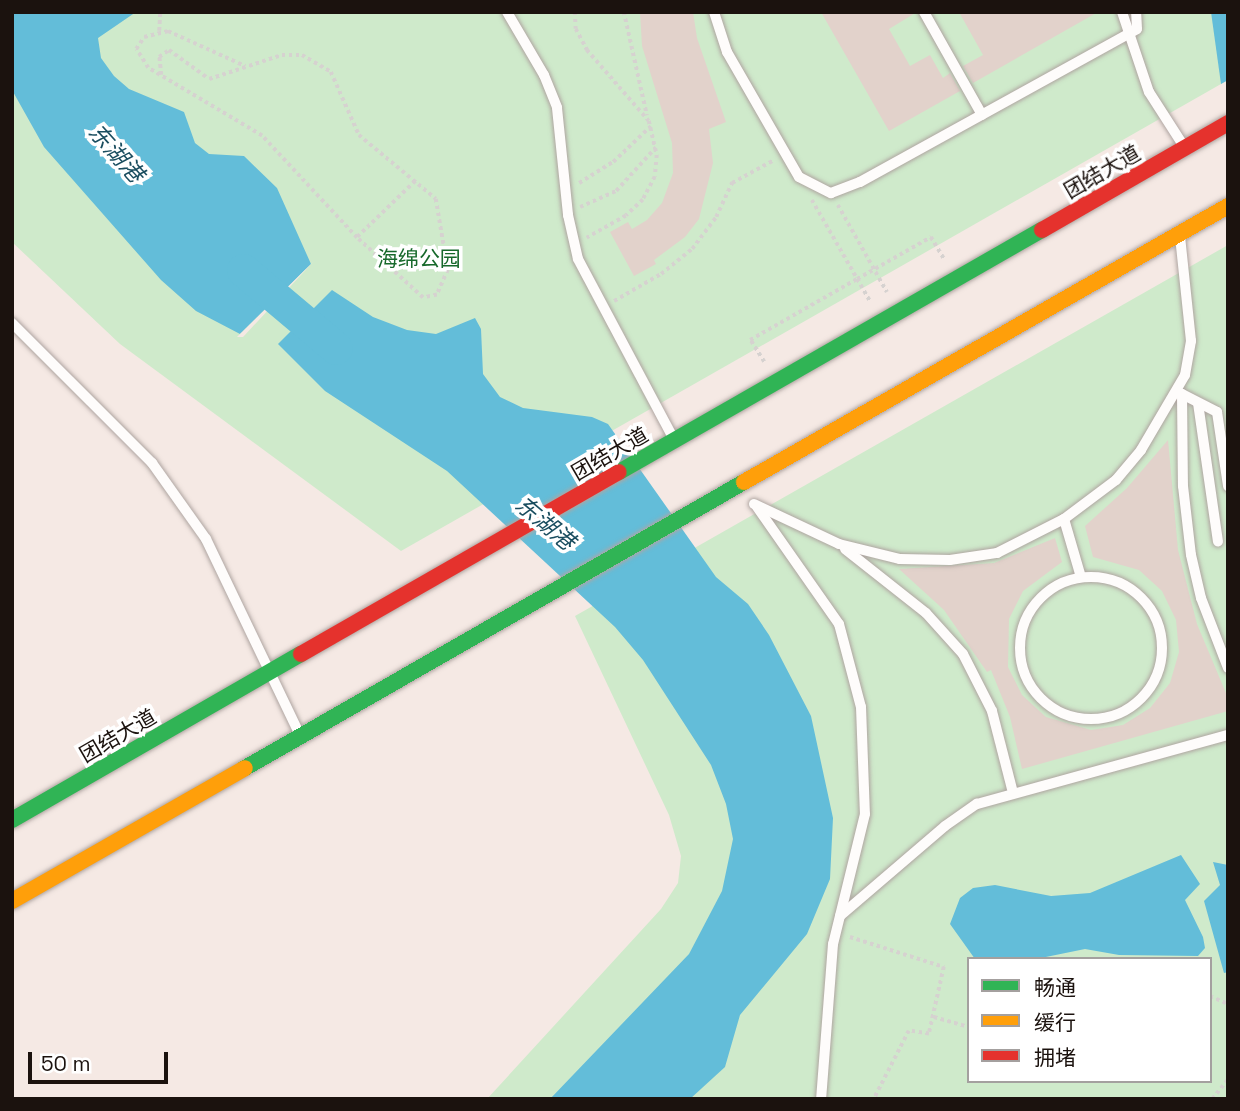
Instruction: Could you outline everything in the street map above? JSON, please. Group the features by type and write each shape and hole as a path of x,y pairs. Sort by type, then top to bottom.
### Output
{"main road":[{"name":"团结大道","path":"12,820 1228,123"},
{"path":"12,901 742,486 1227,206"}],"lane":[{"path":"507,12 544,75 557,108 573,245 668,446"},
{"path":"715,12 727,52 799,177 831,193 860,182 1137,29 1136,12"},
{"path":"924,12 982,115"},
{"path":"1122,12 1149,92 1185,148"},
{"path":"1180,233 1191,341 1180,393 1183,486 1191,555 1201,598 1228,668"},
{"path":"12,323 126,434 160,474 224,571 269,674 301,737"},
{"path":"1180,393 1217,412 1228,486"},
{"path":"754,504 839,544 900,559 974,558 1024,542 1064,519 1116,480 1154,433 1180,393"},
{"path":"1198,402 1218,542"},
{"path":"742,486 826,602 853,665 861,707 865,814 836,933 821,1099"},
{"path":"1064,519 1081,577"},
{"path":"839,544 926,613 963,654 992,711 1013,793"},
{"path":"1081,577 1108,578 1133,589 1152,609 1162,634 1162,661 1152,686 1133,706 1095,719 1068,715 1044,702 1027,680 1020,654 1022,627 1035,603 1055,586 1081,577"},
{"path":"841,916 961,813 1013,793 1228,735"}],"path":[{"path":"159,32 160,12"},
{"path":"575,12 576,29 587,50 650,123"},
{"path":"573,245 610,227 643,200 655,177 656,147 624,12"},
{"path":"160,75 159,57 169,50 209,79 282,55 302,55 316,61 337,83 359,135 380,156 416,180 436,199 444,229 448,270 440,292 423,298 357,238 262,136 160,75 143,64 136,53 144,37 159,32 182,35 209,52 245,66"},
{"path":"565,190 608,166 650,123"},
{"path":"567,210 608,197 656,147"},
{"path":"602,307 673,265 706,232 735,181 785,154"},
{"path":"799,177 870,302"},
{"path":"357,238 416,180"},
{"path":"831,193 887,292"},
{"path":"764,362 750,340 874,269 931,237 944,259"},
{"path":"836,933 944,967 929,1034 909,1031 874,1099"},
{"path":"1212,997 1228,1004"},
{"path":"933,1017 967,1026"},
{"path":"1216,1098 1228,1079"}],"green space":[{"name":"海绵公园","path":"12,12 1228,12 1228,80 401,551 120,344 12,242"},
{"path":"1228,245 1228,1099 487,1099 661,909 678,883 681,856 669,815 575,616"}],"water":[{"path":"12,12 136,12 98,38 101,58 114,76 129,89 184,112 195,143 209,154 244,156 277,188 311,264 240,334 196,311 161,280 44,147 12,90"},
{"path":"1211,12 1228,12 1228,80 1221,84"},
{"path":"332,290 373,317 407,330 436,334 475,318 481,329 483,374 500,397 523,408 592,417 608,424 716,577 748,604 769,635 811,716 833,818 830,879 807,934 740,1015 725,1067 690,1099 550,1099 689,954 722,891 733,839 726,804 711,765 643,660 615,627 447,471 325,391 278,344"},
{"path":"1181,855 1200,884 1185,900 1203,937 1205,948 1198,956 1119,955 1085,949 1046,957 974,957 950,924 960,898 973,888 995,885 1051,896 1090,893"},
{"path":"1213,862 1228,865 1228,972 1224,973 1204,901 1220,885"}],"pier":[{"path":"314,261 243,337 237,337 240,334"}],"building":[{"path":"640,12 693,12 697,38 726,122 709,129 713,163 699,219 685,237 654,260 656,264 634,276 610,232 628,222 632,229 647,220 662,203 673,173 672,143 642,46"},
{"path":"821,12 917,12 889,29 910,66 930,55 943,78 950,73 960,91 889,131"},
{"path":"959,12 1098,12 973,83 963,66 983,55"},
{"path":"1168,440 1178,550 1197,624 1228,698 1228,711 1022,769 1010,717 991,670 987,672 944,610 899,569 994,563 1055,538 1062,562 1023,591 1009,619 1008,667 1022,695 1046,717 1091,730 1123,725 1150,708 1170,683 1179,652 1176,620 1162,591 1139,570 1093,557 1085,526 1127,488"}],"waterway":[{"name":"东湖港","path":"243,270 336,348"}],"traffic: fast":[{"path":"619,472 1042,230"},
{"path":"245,768 744,482"},
{"path":"12,820 301,654"}],"traffic: slow":[{"path":"744,482 1228,206"},
{"path":"12,901 245,768"}],"traffic: jam":[{"path":"1042,230 1228,123"},
{"path":"301,654 619,472"}]}
